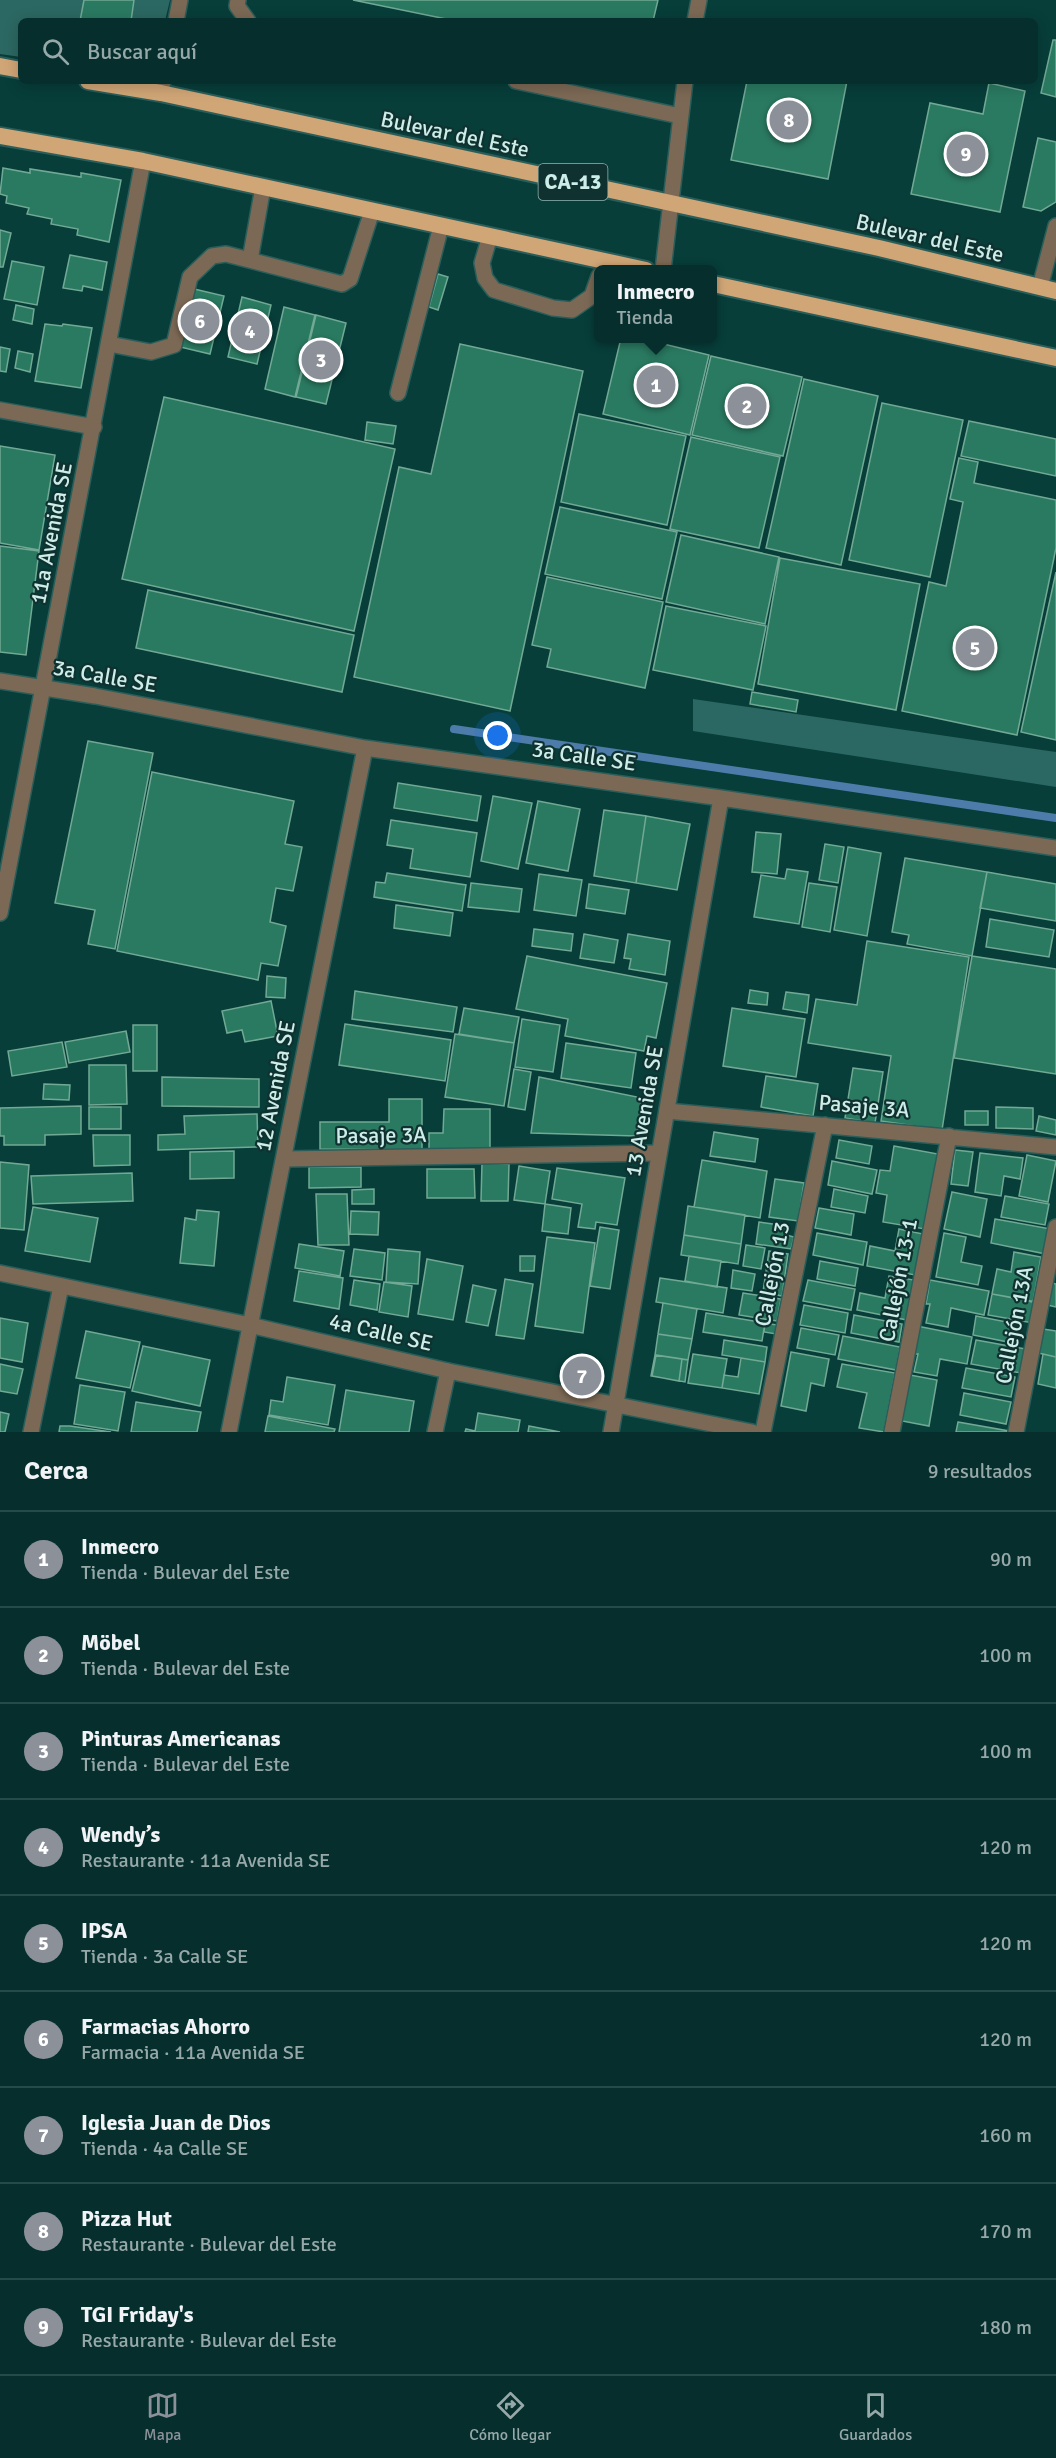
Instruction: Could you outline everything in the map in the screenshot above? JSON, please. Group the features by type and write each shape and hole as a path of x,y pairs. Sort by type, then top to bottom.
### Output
{"highway":[{"path":"0,66 18,69"},
{"name":"Bulevar del Este","path":"125,84 162,87 671,204 879,248 1048,289"},
{"path":"0,136 143,161 490,236 594,267"},
{"path":"717,285 1056,358"}],"street":[{"path":"177,18 180,0"},
{"path":"238,0 237,6 246,18"},
{"path":"696,18 699,0"},
{"path":"530,84 680,116"},
{"path":"664,265 685,84"},
{"name":"11a Avenida SE","path":"0,913 143,161"},
{"path":"250,260 262,187"},
{"path":"109,344 151,352 174,345 190,277 212,256 226,254 342,284 350,279 372,211"},
{"path":"398,393 441,226"},
{"path":"1048,289 1056,226"},
{"path":"490,236 482,263 484,278 494,290 553,308 572,310 592,296 594,290"},
{"path":"0,410 94,427"},
{"name":"3a Calle SE","path":"0,681 365,748 1056,848"},
{"name":"12 Avenida SE","path":"229,1432 365,748"},
{"name":"13 Avenida SE","path":"611,1432 721,798"},
{"name":"Pasaje 3A","path":"667,1112 1056,1147"},
{"name":"Callejón 13","path":"763,1432 825,1125"},
{"name":"Callejón 13-1","path":"892,1432 949,1136"},
{"name":"Pasaje 3A","path":"284,1159 660,1153"},
{"name":"Callejón 13A","path":"1016,1432 1056,1227"},
{"name":"4a Calle SE","path":"0,1273 250,1325 448,1371 752,1432"},
{"path":"31,1432 61,1286"},
{"path":"435,1432 448,1371"}],"shaded area":[{"path":"0,0 170,0 166,18 18,18 18,57 0,54"},
{"path":"693,699 1056,752 1056,787 693,731"}],"building":[{"path":"84,0 134,0 131,18 81,18"},
{"path":"353,0 658,0 654,18 441,18"},
{"path":"1053,40 1056,40 1056,97 1041,93"},
{"path":"746,84 846,84 828,179 731,160"},
{"path":"989,84 1025,91 1000,212 911,194 930,103 983,114"},
{"path":"1038,138 1056,142 1056,202 1041,211 1023,207"},
{"path":"3,168 30,173 30,169 81,177 81,173 121,180 109,242 77,235 78,229 51,224 52,219 27,214 29,208 6,203 7,196 0,194"},
{"path":"0,230 11,233 3,267 0,267"},
{"path":"70,255 107,262 102,290 83,286 82,291 63,288"},
{"path":"12,261 44,267 37,305 4,299"},
{"path":"438,274 448,277 438,310 429,307"},
{"path":"190,288 224,296 210,354 176,346"},
{"path":"242,297 271,305 257,364 228,357"},
{"path":"16,305 34,309 32,324 13,320"},
{"path":"284,307 315,315 295,397 265,389"},
{"path":"316,315 346,323 326,404 296,397"},
{"path":"45,324 92,328 81,388 35,381"},
{"path":"620,343 660,343 709,355 690,435 603,414"},
{"path":"460,344 583,371 510,711 354,677 399,467 431,474"},
{"path":"0,347 10,349 6,372 0,371"},
{"path":"18,351 33,354 30,372 15,368"},
{"path":"711,356 802,377 783,456 692,435"},
{"path":"804,379 878,396 841,565 766,548"},
{"path":"164,397 395,449 354,631 122,579"},
{"path":"882,403 963,420 930,577 849,560"},
{"path":"579,414 686,436 667,525 561,502"},
{"path":"969,421 1056,439 1056,476 961,456"},
{"path":"367,422 396,426 393,444 365,440"},
{"path":"691,437 780,457 759,548 670,529"},
{"path":"0,446 55,455 39,550 0,543"},
{"path":"959,458 978,462 974,483 1056,500 1056,548 1017,735 902,711 929,582 946,586 963,502 950,499"},
{"path":"560,507 677,532 662,599 545,574"},
{"path":"681,535 779,557 765,624 666,602"},
{"path":"0,546 39,551 26,655 0,652"},
{"path":"780,558 920,584 896,710 758,684"},
{"path":"1056,572 1056,740 1021,732"},
{"path":"547,577 663,602 645,688 547,667 551,649 532,645"},
{"path":"148,590 354,635 342,692 136,648"},
{"path":"666,606 766,626 753,690 653,670"},
{"path":"752,692 798,700 796,712 750,704"},
{"path":"88,741 153,753 115,949 88,944 95,910 55,903"},
{"path":"152,772 294,801 285,844 302,847 293,891 276,888 270,922 286,926 278,966 261,963 258,980 117,951"},
{"path":"398,783 481,796 477,821 394,808"},
{"path":"493,796 532,803 518,869 481,861"},
{"path":"538,801 580,809 568,871 526,863"},
{"path":"604,810 646,816 636,883 594,876"},
{"path":"646,816 690,824 677,890 636,883"},
{"path":"391,820 477,833 470,877 410,868 413,849 387,845"},
{"path":"756,832 781,834 777,874 752,872"},
{"path":"825,844 844,847 838,883 819,880"},
{"path":"848,847 881,853 867,936 834,930"},
{"path":"905,858 987,872 972,956 907,944 909,935 892,932"},
{"path":"787,869 808,872 799,924 754,917 761,875 785,879"},
{"path":"987,872 1056,884 1056,921 980,908"},
{"path":"387,873 466,885 462,911 374,897 376,882 385,883"},
{"path":"539,874 582,880 576,916 534,910"},
{"path":"471,883 522,889 519,912 468,907"},
{"path":"809,883 837,887 830,932 802,927"},
{"path":"589,884 629,890 625,914 586,908"},
{"path":"396,905 453,913 450,936 394,928"},
{"path":"990,919 1054,930 1049,957 986,947"},
{"path":"534,929 573,934 571,951 532,946"},
{"path":"584,934 618,940 614,963 580,958"},
{"path":"628,934 670,941 665,975 629,969 631,959 624,958"},
{"path":"867,941 969,957 942,1130 881,1121 891,1056 808,1043 816,999 857,1005"},
{"path":"527,956 667,983 656,1038 647,1036 644,1051 565,1036 568,1019 516,1009"},
{"path":"972,956 1056,969 1056,1074 954,1058"},
{"path":"267,976 286,978 285,998 266,997"},
{"path":"750,990 768,993 767,1005 748,1003"},
{"path":"355,991 457,1007 453,1032 352,1019"},
{"path":"786,992 809,995 807,1013 783,1009"},
{"path":"271,1001 278,1036 245,1042 242,1030 227,1033 222,1011"},
{"path":"464,1008 519,1017 514,1043 459,1034"},
{"path":"732,1008 805,1019 796,1077 723,1066"},
{"path":"522,1019 560,1025 553,1072 515,1067"},
{"path":"345,1024 451,1040 445,1081 339,1065"},
{"path":"133,1025 157,1025 157,1071 133,1071"},
{"path":"126,1031 130,1052 69,1063 65,1042"},
{"path":"455,1034 514,1043 504,1106 445,1097"},
{"path":"62,1042 67,1067 12,1076 8,1051"},
{"path":"566,1043 636,1053 631,1088 561,1078"},
{"path":"89,1065 126,1065 127,1104 89,1105"},
{"path":"853,1068 883,1072 875,1123 845,1118"},
{"path":"514,1069 531,1072 525,1110 508,1107"},
{"path":"766,1076 818,1084 813,1116 761,1107"},
{"path":"162,1077 259,1079 259,1107 162,1106"},
{"path":"539,1077 642,1098 637,1136 531,1133"},
{"path":"44,1084 70,1085 69,1100 43,1099"},
{"path":"389,1099 422,1099 422,1150 320,1149 320,1122 389,1122"},
{"path":"81,1106 81,1134 45,1135 45,1145 4,1145 4,1136 0,1136 0,1108"},
{"path":"89,1107 121,1107 121,1129 89,1129"},
{"path":"996,1107 1033,1108 1033,1129 996,1128"},
{"path":"444,1109 490,1109 490,1151 429,1150 429,1133 443,1133"},
{"path":"965,1111 988,1111 988,1125 965,1125"},
{"path":"257,1114 258,1147 158,1150 158,1135 185,1134 184,1116"},
{"path":"1039,1116 1056,1120 1056,1135 1036,1131"},
{"path":"714,1132 758,1139 755,1162 710,1156"},
{"path":"93,1135 130,1135 130,1165 94,1166"},
{"path":"839,1140 872,1146 869,1164 836,1158"},
{"path":"894,1146 938,1154 925,1229 883,1222 887,1195 876,1193 880,1170 890,1171"},
{"path":"955,1150 973,1152 968,1186 951,1184"},
{"path":"234,1151 234,1178 190,1179 190,1152"},
{"path":"980,1153 1023,1158 1020,1179 1004,1176 1001,1196 975,1192"},
{"path":"1027,1155 1056,1161 1048,1202 1019,1196"},
{"path":"702,1160 767,1171 760,1218 694,1207"},
{"path":"832,1161 877,1170 872,1194 828,1185"},
{"path":"0,1162 29,1165 24,1230 0,1228"},
{"path":"482,1163 509,1164 508,1201 481,1201"},
{"path":"519,1166 550,1171 545,1204 514,1200"},
{"path":"309,1167 361,1167 361,1187 309,1188"},
{"path":"557,1168 625,1178 617,1225 596,1222 595,1229 578,1227 582,1204 552,1199"},
{"path":"427,1169 474,1169 475,1198 427,1198"},
{"path":"132,1173 133,1201 33,1204 31,1176"},
{"path":"775,1179 804,1183 798,1221 769,1217"},
{"path":"374,1189 374,1204 352,1204 352,1190"},
{"path":"834,1189 868,1196 865,1213 831,1207"},
{"path":"952,1192 987,1199 980,1237 944,1229"},
{"path":"316,1194 347,1194 349,1245 318,1245"},
{"path":"1005,1196 1049,1204 1045,1225 1001,1217"},
{"path":"545,1204 571,1208 568,1234 542,1231"},
{"path":"688,1206 745,1215 741,1244 684,1235"},
{"path":"33,1207 98,1218 90,1262 25,1251"},
{"path":"819,1208 854,1214 851,1235 815,1228"},
{"path":"197,1210 219,1212 214,1266 180,1263 185,1218 196,1220"},
{"path":"351,1211 379,1212 378,1235 350,1234"},
{"path":"995,1219 1051,1229 1046,1254 991,1243"},
{"path":"759,1222 787,1226 786,1235 794,1237 791,1249 756,1244"},
{"path":"600,1227 619,1230 610,1289 590,1286"},
{"path":"899,1229 923,1234 915,1275 867,1266 870,1246 895,1251"},
{"path":"817,1233 867,1242 863,1265 813,1255"},
{"path":"944,1233 966,1237 961,1262 982,1266 978,1285 936,1277"},
{"path":"684,1235 741,1244 738,1264 681,1255"},
{"path":"547,1237 595,1243 583,1333 535,1326"},
{"path":"299,1244 344,1251 340,1276 295,1268"},
{"path":"746,1245 765,1248 761,1269 743,1266"},
{"path":"354,1249 385,1253 382,1280 350,1276"},
{"path":"388,1249 420,1252 418,1284 386,1282"},
{"path":"769,1251 788,1254 782,1296 763,1292"},
{"path":"1014,1252 1041,1257 1033,1302 992,1294 997,1269 1011,1272"},
{"path":"520,1256 535,1256 534,1271 520,1271"},
{"path":"689,1256 721,1261 717,1287 685,1281"},
{"path":"427,1259 463,1266 453,1320 418,1314"},
{"path":"820,1261 858,1268 855,1286 817,1279"},
{"path":"733,1270 755,1274 752,1291 731,1288"},
{"path":"299,1271 343,1278 339,1309 294,1301"},
{"path":"889,1276 914,1280 907,1320 857,1310 860,1293 885,1298"},
{"path":"660,1278 727,1288 723,1313 656,1302"},
{"path":"505,1279 533,1284 524,1339 496,1335"},
{"path":"354,1280 380,1284 377,1310 350,1305"},
{"path":"808,1280 855,1289 851,1310 803,1301"},
{"path":"930,1280 989,1291 984,1315 951,1308 948,1327 926,1323 930,1304 926,1304"},
{"path":"384,1282 412,1286 408,1317 379,1312"},
{"path":"1052,1283 1056,1284 1056,1307 1047,1305"},
{"path":"473,1285 496,1290 488,1326 466,1322"},
{"path":"743,1293 781,1299 777,1321 739,1315"},
{"path":"992,1294 1037,1302 1033,1323 988,1315"},
{"path":"663,1303 697,1309 692,1339 658,1334"},
{"path":"804,1305 848,1313 845,1333 800,1325"},
{"path":"706,1313 765,1323 762,1341 703,1332"},
{"path":"854,1315 902,1324 899,1342 851,1333"},
{"path":"976,1316 1012,1323 1008,1342 973,1335"},
{"path":"0,1318 28,1323 22,1362 0,1358"},
{"path":"765,1323 777,1325 776,1334 764,1332"},
{"path":"917,1326 972,1337 967,1364 940,1359 937,1376 914,1372 918,1354 912,1354"},
{"path":"801,1328 839,1335 835,1355 797,1348"},
{"path":"1043,1329 1056,1331 1056,1357 1038,1353"},
{"path":"86,1331 140,1342 130,1388 76,1378"},
{"path":"658,1334 692,1339 688,1360 655,1355"},
{"path":"843,1336 900,1347 896,1370 838,1359"},
{"path":"724,1340 767,1347 765,1362 722,1355"},
{"path":"976,1340 1026,1349 1021,1373 971,1364"},
{"path":"143,1346 210,1360 200,1406 132,1391"},
{"path":"791,1352 829,1359 824,1386 811,1383 806,1411 781,1406"},
{"path":"693,1354 727,1359 722,1388 688,1383"},
{"path":"1043,1354 1056,1357 1056,1388 1038,1384"},
{"path":"655,1355 688,1360 685,1382 651,1376"},
{"path":"656,1355 682,1359 679,1381 652,1376"},
{"path":"741,1358 765,1362 759,1394 722,1388 724,1375 738,1377"},
{"path":"0,1364 23,1369 17,1394 0,1391"},
{"path":"842,1364 895,1373 884,1432 859,1428 867,1393 837,1387"},
{"path":"966,1368 1015,1377 1011,1397 962,1388"},
{"path":"910,1375 937,1380 929,1426 902,1421"},
{"path":"287,1377 335,1385 328,1425 269,1415 271,1400 283,1402"},
{"path":"80,1385 125,1392 118,1431 74,1424"},
{"path":"346,1390 414,1401 409,1432 339,1432"},
{"path":"964,1393 1011,1402 1006,1424 960,1415"},
{"path":"136,1402 201,1412 197,1432 131,1432"},
{"path":"0,1412 9,1414 5,1432 0,1432"},
{"path":"478,1413 520,1420 518,1432 465,1432 466,1429 475,1431"},
{"path":"268,1416 335,1429 334,1432 265,1432"},
{"path":"958,1422 1009,1431 1009,1432 956,1432"},
{"path":"60,1426 70,1426 111,1432 59,1432"},
{"path":"529,1426 560,1432 528,1432"}],"waterway":[{"path":"454,729 1056,818"}],"place":[{"name":"Pizza Hut","path":"789,120"},
{"name":"TGI Friday's","path":"966,154"},
{"name":"Farmacias Ahorro","path":"200,321"},
{"name":"Wendy’s","path":"250,331"},
{"name":"Pinturas Americanas","path":"321,360"},
{"name":"Inmecro","path":"656,385"},
{"name":"Möbel","path":"747,406"},
{"name":"IPSA","path":"975,648"},
{"name":"Iglesia Juan de Dios","path":"582,1376"}]}
